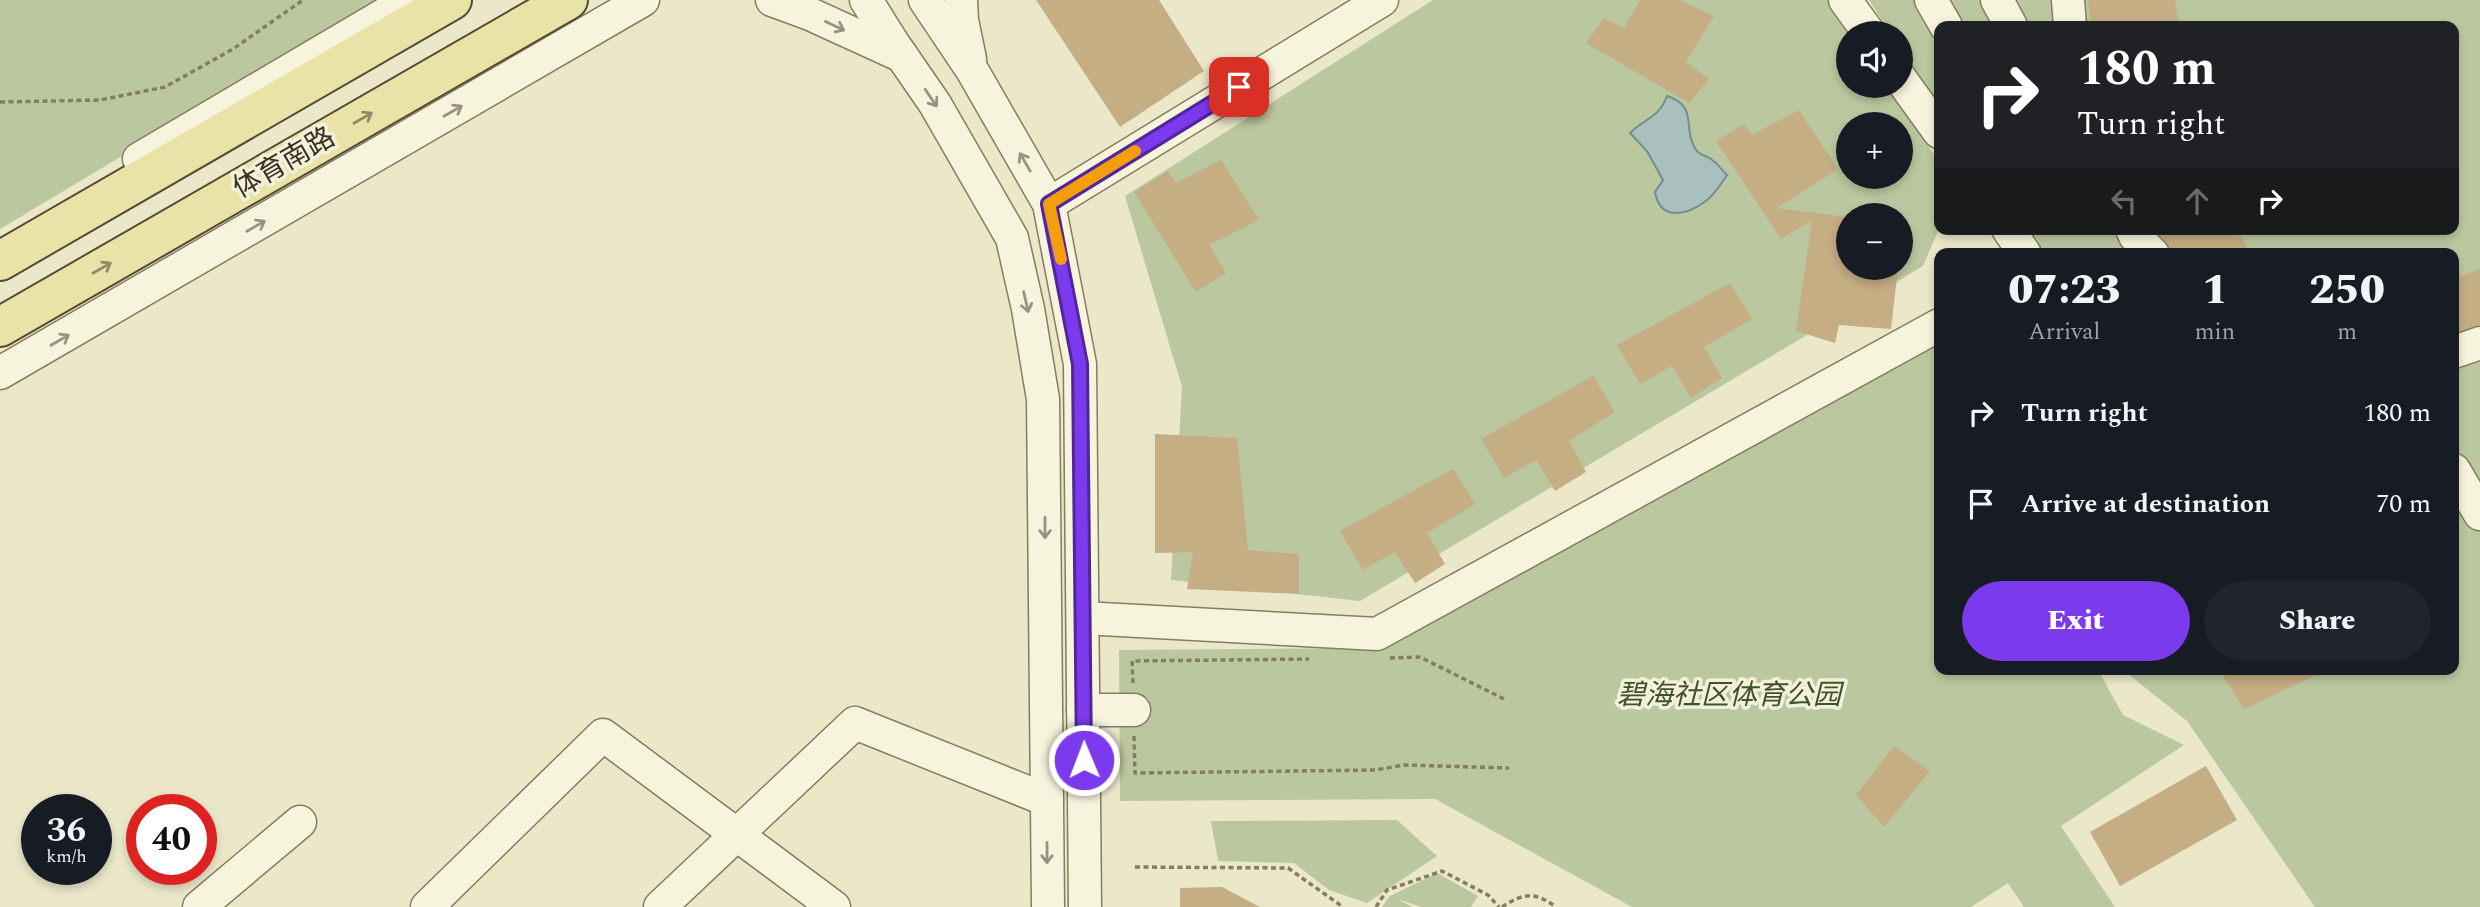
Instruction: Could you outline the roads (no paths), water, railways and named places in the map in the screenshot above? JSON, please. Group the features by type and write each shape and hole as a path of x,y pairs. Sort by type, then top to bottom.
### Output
{"main road":[{"name":"体育南路","path":"0,261 452,0"},
{"name":"体育南路","path":"0,327 568,0"}],"street":[{"path":"0,241 409,0"},
{"path":"0,373 643,0"},
{"path":"772,0 810,14 902,56"},
{"path":"866,0 935,104 1012,238 1028,309 1044,399 1048,907"},
{"path":"925,0 972,70 1049,204 1080,364 1085,907"},
{"path":"961,0 962,20 972,70"},
{"path":"1049,204 1382,0"},
{"path":"1845,0 1860,21"},
{"path":"1931,0 1943,21"},
{"path":"1997,0 2008,21"},
{"path":"2068,0 2070,21"},
{"path":"1913,96 1934,125"},
{"path":"2135,235 2147,248"},
{"path":"1083,618 1377,634 1934,329"},
{"path":"2459,350 2480,343"},
{"path":"2459,478 2480,514"},
{"path":"1083,710 1134,710"},
{"path":"660,907 855,723 1047,800"},
{"path":"427,907 603,735 834,907"},
{"path":"199,907 300,822"}],"water":[{"path":"1667,96 1677,100 1687,113 1692,143 1697,151 1713,161 1727,175 1709,199 1690,210 1675,213 1662,208 1658,201 1655,192 1663,180 1647,151 1630,133 1660,109"}],"park label":[{"name":"碧海社区体育公园","path":"1729,695"}]}
